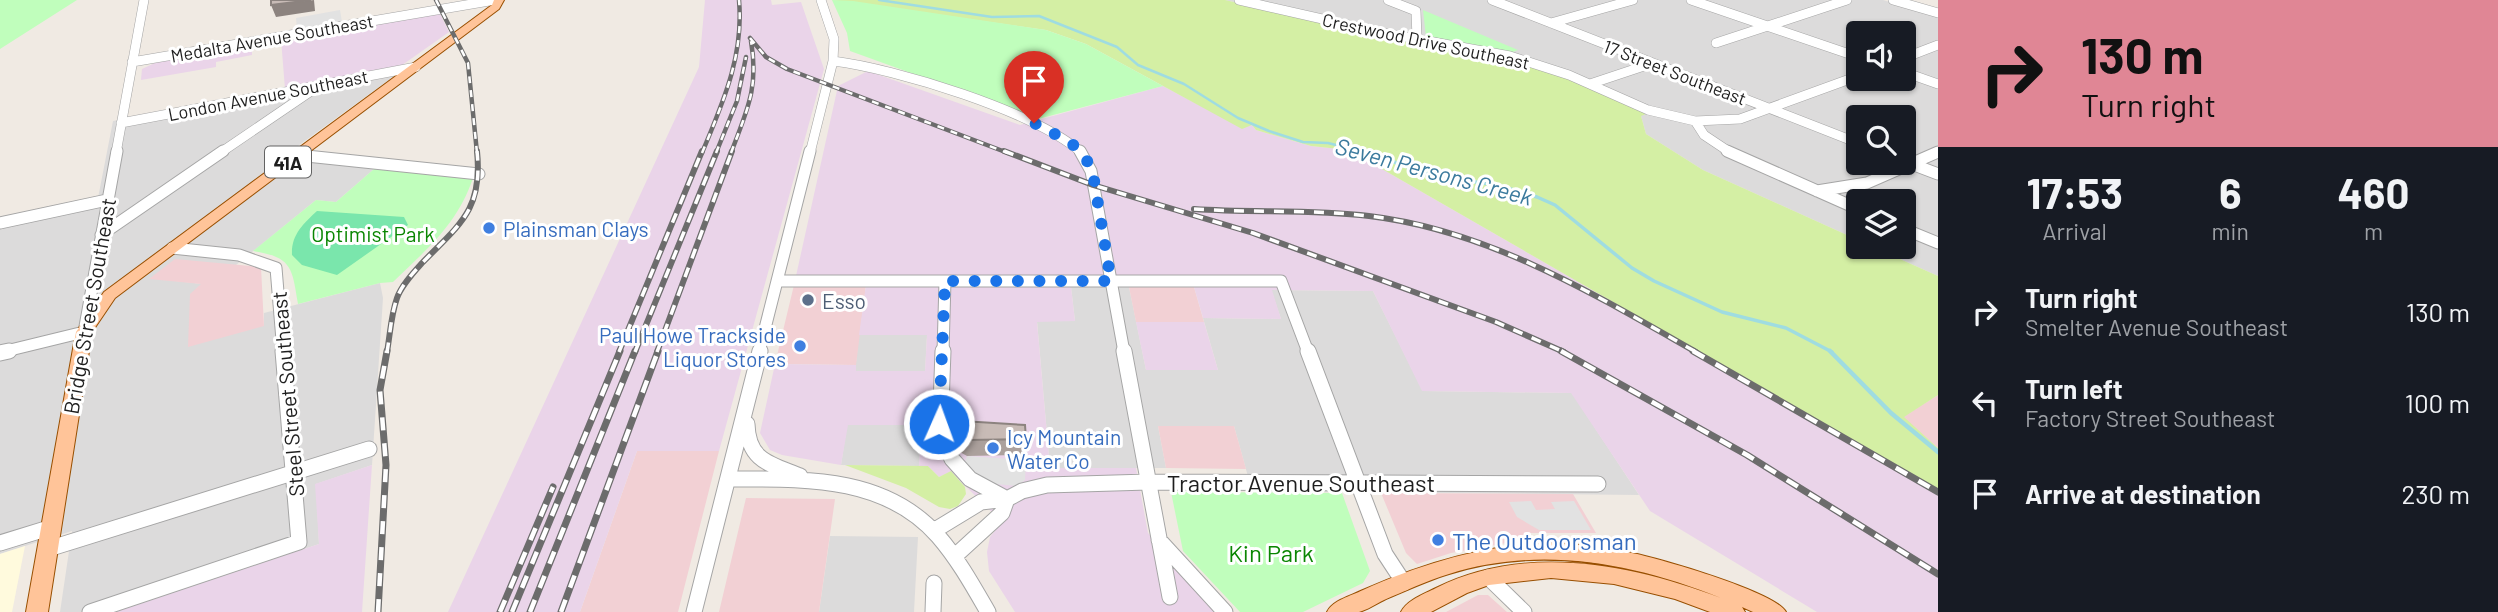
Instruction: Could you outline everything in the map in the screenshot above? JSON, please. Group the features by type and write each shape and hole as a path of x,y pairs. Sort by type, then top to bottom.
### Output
{"main road":[{"name":"41A","path":"84,331 109,295 496,7 497,0"},
{"name":"Bridge Street Southeast","path":"37,612 84,331"},
{"path":"1338,612 1404,583 1457,564 1495,554 1555,552 1609,566 1734,612"},
{"path":"1412,612 1448,592 1488,577 1609,566 1686,576 1775,612"}],"street":[{"name":"Bridge Street Southeast","path":"84,331 144,0"},
{"name":"Medalta Avenue Southeast","path":"132,62 497,0"},
{"name":"Crestwood Drive Southeast","path":"1238,0 1417,39 1510,56 1590,84 1648,110 1695,121 1731,121 1846,80"},
{"path":"1388,0 1416,11 1417,39"},
{"name":"17 Street Southeast","path":"1492,0 1846,138"},
{"path":"1551,23 1633,0"},
{"path":"1691,0 1846,53"},
{"path":"1716,43 1847,0"},
{"path":"1893,0 1938,13"},
{"path":"694,612 834,61 834,39 821,1"},
{"path":"1916,53 1938,45"},
{"path":"834,61 865,65 1034,123 1070,142 1092,168 1170,597"},
{"path":"1590,84 1653,63"},
{"name":"London Avenue Southeast","path":"121,123 416,67"},
{"path":"1916,76 1938,84"},
{"path":"101,235 320,85"},
{"path":"1695,121 1704,135 1726,151 1846,204"},
{"path":"1916,159 1938,152"},
{"path":"297,155 480,174"},
{"path":"1916,165 1938,174"},
{"path":"1817,191 1867,183 1883,175"},
{"path":"0,223 107,200"},
{"path":"1916,234 1938,243"},
{"name":"Steel Street Southeast","path":"172,248 241,257 266,262 276,268 299,542"},
{"path":"777,281 1281,281 1389,562 1404,583"},
{"path":"945,281 940,433 953,459 970,479 1007,499 1002,513 955,556"},
{"path":"0,353 84,331"},
{"path":"749,393 746,438 751,451 760,458 806,479"},
{"path":"48,550 369,449"},
{"path":"728,479 806,479 859,485 877,492 911,510 935,530 955,556 988,612"},
{"name":"Tractor Avenue Southeast","path":"935,530 981,502 1007,499 1022,491 1046,485 1148,482 1598,484"},
{"path":"0,544 52,527"},
{"path":"1158,538 1225,612"},
{"path":"90,612 299,542"},
{"path":"1488,577 1524,612"},
{"path":"933,612 934,583"}],"shaded area":[{"path":"705,0 771,0 772,5 801,2 824,69 719,451 637,451 580,612 448,612 699,67"},
{"path":"1225,0 1883,0 1938,17 1938,276 1900,259 1916,259 1916,189 1846,189 1846,235 1703,170 1646,134 1641,116 1386,38"},
{"path":"340,10 342,22 297,30 296,18"},
{"path":"439,12 449,32 398,68 285,89 281,39"},
{"path":"252,45 252,55 216,62 216,67 141,80 142,69 161,60"},
{"path":"408,66 280,159 374,169 336,202 316,200 236,265 150,278 202,284 264,326 264,313 380,283 383,298 372,465 316,484 319,544 116,612 60,612 72,531 0,554 0,219 98,198 113,121"},
{"path":"868,71 1020,125 1163,86 1242,128 1252,125 1256,130 1311,146 1349,150 1938,489 1938,612 1817,612 1650,511 1571,393 1422,391 1373,291 1272,290 1281,319 1203,318 1194,287 1071,287 1075,321 1037,322 1050,468 1136,468 1148,533 1216,612 1015,612 989,571 987,552 990,537 1002,522 951,472 939,477 928,466 919,466 921,425 848,425 841,465 782,455 770,450 760,433 775,364 856,365 856,371 925,371 927,335 859,335 866,285 794,285 838,86"},
{"path":"175,259 261,267 264,326 188,347 190,294 201,284 149,279"},
{"path":"794,285 866,285 856,365 775,364"},
{"path":"1071,287 1129,287 1146,370 1218,370 1203,318 1281,319 1271,290 1373,291 1423,391 1572,393 1639,495 1252,491 1234,426 1158,426 1166,468 1050,468 1037,321 1075,321"},
{"path":"1129,287 1194,287 1204,322 1136,322"},
{"path":"1136,322 1204,322 1218,370 1146,370"},
{"path":"859,335 927,335 925,372 855,371"},
{"path":"1938,395 1938,448 1903,417"},
{"path":"847,424 922,425 919,466 841,465"},
{"path":"1158,426 1234,426 1246,469 1166,468"},
{"path":"637,451 719,451 678,612 580,612"},
{"path":"967,456 1026,460 1025,480 1017,486 984,483 962,470"},
{"path":"372,465 362,612 116,612 319,544 315,484"},
{"path":"1381,493 1573,494 1596,533 1525,533 1523,540 1451,553 1417,564 1406,553"},
{"path":"746,498 835,499 819,612 719,612"},
{"path":"1531,501 1536,510 1555,509 1551,502 1574,501 1591,530 1539,530 1517,517 1509,502"},
{"path":"830,536 918,537 914,612 819,612"},
{"path":"25,546 12,612 0,612 0,554"},
{"path":"1478,595 1488,595 1507,612 1446,612"}],"green space":[{"path":"0,0 77,0 0,49"},
{"path":"832,0 1225,0 1386,38 1507,58 1563,77 1646,114 1641,116 1646,134 1703,170 1846,235 1846,259 1900,259 1938,276 1938,395 1904,417 1938,448 1938,489 1349,150 1311,146 1256,130 1252,125 1242,129 1086,44 1046,30"},
{"path":"832,0 1046,30 1086,44 1163,86 1038,119 850,51 847,33"},
{"path":"1423,10 1518,50 1510,53 1426,37"},
{"name":"Optimist Park","path":"374,169 473,178 450,223 393,282 298,304 292,273 283,261 253,251 316,200 336,202"},
{"path":"317,211 404,217 408,225 337,275 302,265 292,255 296,236"},
{"path":"845,465 928,466 939,477 951,471 965,487 966,494 958,506 950,509 939,507 906,488"},
{"name":"Kin Park","path":"1171,492 1342,493 1370,571 1363,583 1303,612 1240,612 1183,551"}],"building":[{"path":"271,0 311,0 271,5"},
{"path":"962,421 1025,425 1026,439 966,440 960,437"}],"waterway":[{"name":"Seven Persons Creek","path":"879,0 992,17 1039,16 1117,47 1138,65 1184,84 1238,118 1269,131 1303,142 1328,143 1368,153"},
{"name":"Seven Persons Creek","path":"1363,151 1433,176 1497,185 1537,197 1555,205 1632,268 1654,281 1722,312 1786,328 1832,352"},
{"name":"Seven Persons Creek","path":"1830,351 1891,413 1938,452"}],"railway":[{"path":"436,0 468,63 477,153"},
{"path":"702,153 735,60 740,21 739,0"},
{"path":"750,38 766,57 787,69 1008,153"},
{"path":"731,153 750,99 754,72 751,41"},
{"path":"716,153 737,101 746,57"},
{"path":"387,352 393,311 401,289 458,226 472,202 478,171 477,151"},
{"path":"619,352 702,151"},
{"path":"635,352 717,151"},
{"path":"657,352 732,151"},
{"path":"1004,151 1093,185 1253,233 1496,322 1564,352"},
{"path":"1194,209 1369,216 1413,223 1456,235 1498,250 1579,287 1696,352"},
{"path":"378,612 386,465 380,390 387,351"},
{"path":"512,612 620,351"},
{"path":"530,612 635,351"},
{"path":"561,612 658,351"},
{"path":"1561,351 1747,455 1938,574"},
{"path":"1693,351 1938,492"},
{"path":"500,612 553,487"}],"place":[{"name":"Plainsman Clays","path":"489,228"},
{"name":"Esso","path":"808,300"},
{"name":"Paul Howe Trackside Liquor Stores","path":"800,346"},
{"name":"Icy Mountain Water Co","path":"993,448"},
{"name":"The Outdoorsman","path":"1438,540"}],"route":[{"path":"939,424 945,281 1111,281 1092,168 1070,142 1034,123"}]}
